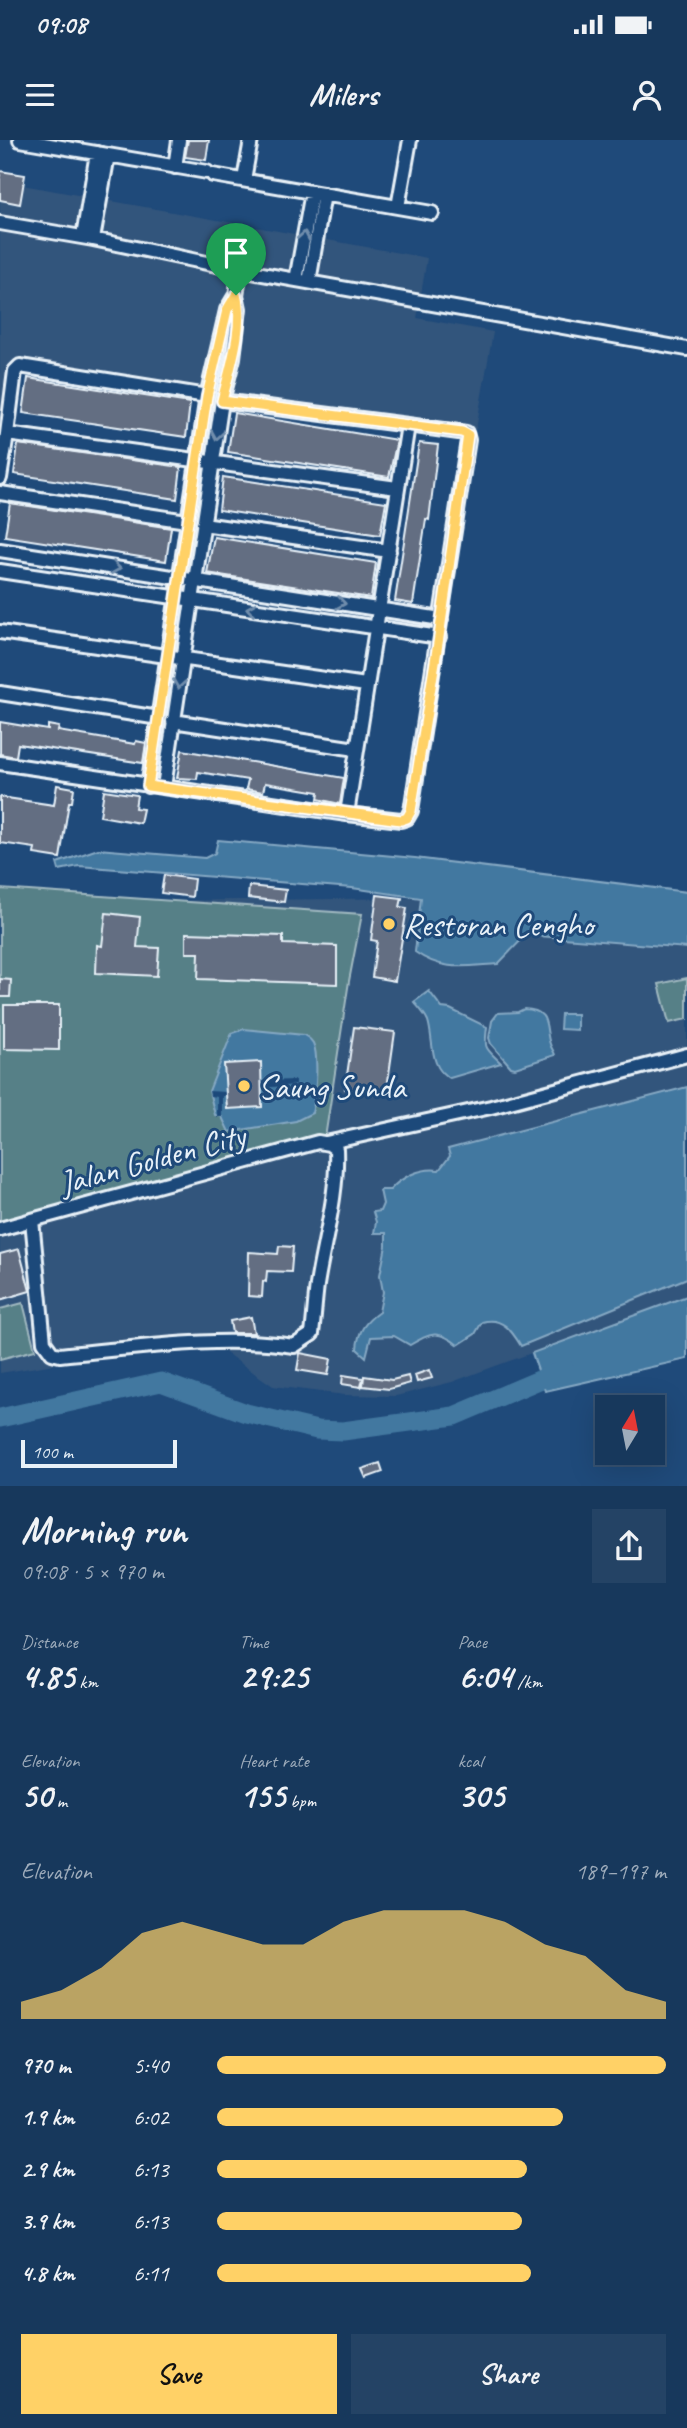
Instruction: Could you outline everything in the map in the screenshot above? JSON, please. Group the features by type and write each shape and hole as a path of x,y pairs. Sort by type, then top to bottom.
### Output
{"street":[{"path":"21,140 432,213"},
{"path":"175,167 179,140"},
{"path":"244,180 251,140"},
{"path":"395,140 410,141 398,207"},
{"path":"88,238 103,154"},
{"path":"303,281 318,193"},
{"path":"0,223 88,238 240,270 687,349"},
{"path":"163,788 222,401 233,358 240,270"},
{"path":"148,786 207,396 227,310 236,295"},
{"path":"218,355 233,358"},
{"path":"0,478 15,371 20,366 207,396"},
{"path":"0,763 347,814 401,820 407,818 411,811 442,619 468,435 462,432 222,401"},
{"path":"347,814 408,425"},
{"path":"7,434 397,488"},
{"path":"0,493 187,521"},
{"path":"203,524 389,551"},
{"path":"0,550 442,619"},
{"path":"82,584 84,564"},
{"path":"0,571 439,637"},
{"path":"284,614 286,595"},
{"path":"0,632 366,685"},
{"path":"0,692 159,718"},
{"path":"173,721 356,749"},
{"name":"Jalan Golden City","path":"0,1229 322,1143 491,1107 687,1055"},
{"path":"32,1220 44,1342 52,1353 60,1355 224,1340 294,1346 312,1334 317,1288 334,1196 336,1149 322,1143"}],"shaded area":[{"path":"0,181 427,258 417,318 493,332 476,429 14,362 0,446"},
{"path":"218,840 415,858 687,892 687,948 526,935 498,964 445,965 435,963 415,952 421,898 352,888 79,866 59,870 57,863 98,849 205,858 215,853"},
{"path":"0,896 71,902 421,898 415,952 498,964 526,935 687,948 687,1296 452,1382 396,1396 345,1395 273,1386 209,1341 0,1373"},
{"path":"429,991 442,1008 450,1009 487,1027 487,1048 501,1063 450,1078 443,1074 435,1061 428,1021 414,1002"},
{"path":"533,1010 543,1016 555,1055 515,1068 511,1067 491,1044 489,1038 492,1021 498,1013"},
{"path":"561,1014 577,1014 577,1030 560,1029"},
{"path":"244,1029 304,1035 311,1040 315,1049 316,1067 312,1113 296,1121 229,1132 222,1117 215,1115 209,1091 232,1033"},
{"path":"687,1087 687,1278 521,1346 506,1326 489,1321 482,1322 475,1334 458,1345 434,1334 410,1345 394,1336 371,1337 366,1357 357,1349 363,1328 379,1312 383,1292 380,1275 386,1233 374,1233 376,1222 373,1212 380,1211 383,1204 380,1190 390,1190 406,1177 419,1172 439,1170 450,1156 448,1149"},
{"path":"687,1296 687,1359 545,1391 532,1353"}],"green space":[{"path":"0,889 362,914 325,1138 0,1226"},
{"path":"687,978 687,1019 669,1023 659,984"},
{"path":"23,1303 35,1350 0,1359 0,1309"}],"pier":[{"name":"Saung Sunda","path":"261,1062 262,1081 295,1080 296,1085 261,1088 262,1107 227,1109 226,1096 222,1096 222,1117 217,1117 217,1097 210,1096 209,1091 226,1092 239,1084 225,1085 224,1064"}],"building":[{"path":"188,140 209,140 206,160 185,157"},
{"path":"0,171 25,175 20,204 0,200"},
{"path":"28,378 190,403 186,437 23,413"},
{"path":"234,413 397,440 389,477 228,452"},
{"path":"419,443 438,445 429,520 426,519 413,604 395,601"},
{"path":"18,444 181,467 177,499 14,474"},
{"path":"223,477 386,502 380,535 219,510"},
{"path":"10,503 171,528 166,561 5,536"},
{"path":"214,537 376,563 371,598 207,573"},
{"path":"0,722 48,730 48,725 59,727 58,731 135,744 136,741 146,743 143,763 18,744 16,757 0,754"},
{"path":"182,750 344,778 340,804 318,799 319,792 265,783 263,792 246,789 248,780 198,772 197,779 177,778"},
{"path":"57,785 74,788 72,802 69,802 60,858 34,854 35,848 0,843 0,797 54,805"},
{"path":"104,790 137,795 135,808 143,809 140,823 100,816"},
{"path":"164,875 194,879 192,897 161,893"},
{"path":"249,886 286,890 284,902 248,898"},
{"name":"Restoran Cengho","path":"377,895 402,898 400,907 407,908 395,981 372,977 377,941 371,940"},
{"path":"106,913 140,917 137,947 159,948 157,976 96,973 97,945 102,946"},
{"path":"186,933 283,936 283,944 337,946 337,984 198,979 199,953 186,953"},
{"path":"0,979 11,980 10,997 0,997"},
{"path":"4,1005 59,1005 59,1050 4,1049"},
{"path":"354,1027 395,1032 386,1095 345,1089"},
{"name":"Saung Sunda","path":"261,1062 262,1107 227,1109 224,1064"},
{"path":"279,1246 293,1247 291,1272 267,1271 262,1297 248,1296 249,1252 278,1254"},
{"path":"19,1249 30,1291 0,1300 0,1254"},
{"path":"251,1317 254,1333 232,1333 230,1321"},
{"path":"300,1353 331,1359 328,1375 297,1370"},
{"path":"429,1370 432,1378 417,1382 415,1375"},
{"path":"343,1375 363,1378 361,1387 342,1384"},
{"path":"364,1376 392,1380 408,1376 410,1383 389,1389 363,1386"},
{"path":"380,1463 383,1472 366,1478 362,1469"}],"waterway":[{"path":"0,1418 161,1382 246,1413 317,1430 343,1431 454,1416 565,1369"}],"place":[{"name":"Restoran Cengho","path":"389,924"},
{"name":"Saung Sunda","path":"244,1086"}],"route":[{"path":"236,295 239,309 233,358 222,401 462,432 468,435 411,811 407,818 401,820 148,786 207,396 227,310 236,295"}]}
